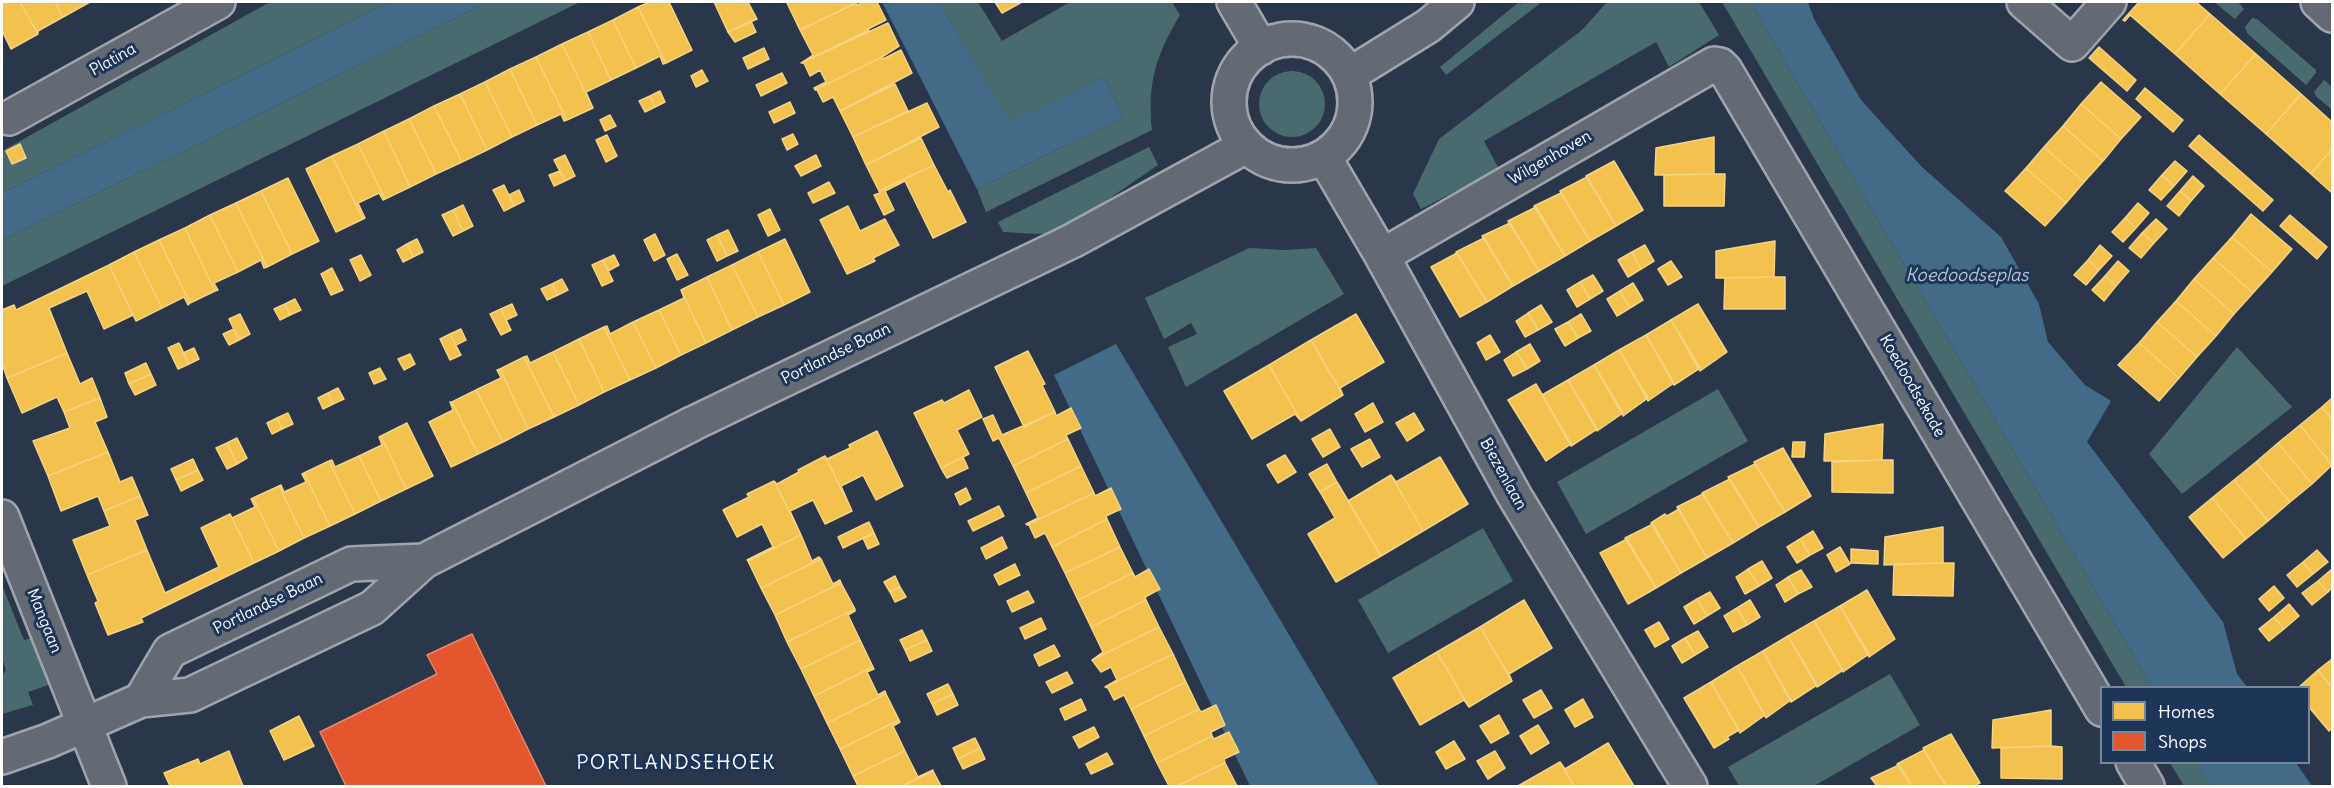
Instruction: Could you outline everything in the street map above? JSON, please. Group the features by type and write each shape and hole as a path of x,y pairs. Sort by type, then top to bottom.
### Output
{"street":[{"name":"Platina","path":"4,115 218,2"},
{"path":"1234,2 1262,48"},
{"path":"1349,75 1423,29 1457,2"},
{"path":"2024,2 2072,44 2109,2"},
{"path":"2318,2 2332,15"},
{"path":"1286,39 1311,42 1334,54 1349,75 1354,90 1353,121 1336,148 1324,157 1309,164 1292,166 1275,163 1259,156 1246,146 1237,132 1231,117 1229,101 1232,85 1238,70 1248,57 1262,48 1286,39"},
{"name":"Wilgenhoven","path":"1383,256 1646,101 1713,64 1720,65"},
{"name":"Koedoodsekade","path":"1720,65 1731,80 2100,706"},
{"name":"Portlandse Baan","path":"2,757 48,741 141,700 190,695 372,608 424,561 694,423 1072,241 1246,146"},
{"name":"Biezenlaan","path":"1324,157 1383,256 1514,495 1690,786"},
{"name":"Mangaan","path":"2,517 109,786"},
{"name":"Portlandse Baan","path":"141,700 170,651 351,564 424,561"},
{"path":"2134,764 2147,786"}],"green space":[{"path":"270,2 390,2 2,193 2,151"},
{"path":"488,2 580,2 2,286 2,240"},
{"path":"939,2 978,2 1002,41 1070,2 1172,2 1180,15 1165,43 1155,70 1151,98 1152,130 986,212 977,189 1124,117 1104,77 1010,123"},
{"path":"1519,2 1521,4 1542,2 1446,75 1440,67"},
{"path":"1607,2 1699,2 1719,35 1669,67 1656,42 1484,141 1499,169 1421,209 1413,194 1439,139 1582,30"},
{"path":"1722,2 1750,2 2151,686 2125,686"},
{"path":"2214,2 2238,2 2244,9 2235,19"},
{"path":"2252,18 2257,19 2316,70 2306,85 2247,33 2245,27"},
{"path":"1292,71 1305,74 1315,81 1322,91 1325,104 1322,117 1315,127 1305,134 1292,137 1279,134 1269,127 1262,117 1259,104 1262,91 1269,81 1279,74"},
{"path":"2324,80 2332,87 2332,110 2314,92"},
{"path":"1149,147 1158,165 1078,220 1055,232 1040,234 1003,232 998,222"},
{"path":"1249,248 1284,250 1316,248 1344,294 1186,387 1168,347 1197,334 1191,323 1164,339 1145,298"},
{"path":"2237,347 2292,407 2182,494 2149,454"},
{"path":"1718,389 1748,441 1586,534 1557,482"},
{"path":"1483,528 1513,581 1388,653 1358,600"},
{"path":"2,585 24,640 36,637 54,683 28,692 33,705 2,714 2,676 6,670 2,658"},
{"path":"1890,674 1920,725 1814,786 1739,786 1728,767"},
{"path":"2171,764 2197,764 2210,786 2184,786"}],"water":[{"path":"390,2 488,2 2,240 2,193"},
{"path":"882,2 939,2 1010,122 1104,77 1124,117 977,189"},
{"name":"Koedoodseplas","path":"1750,2 1808,2 1814,19 1861,100 1922,167 2001,237 2039,304 2048,342 2085,385 2111,401 2087,442 2223,622 2237,674 2246,686 2151,686"},
{"path":"1116,344 1379,786 1250,786 1054,375"},
{"path":"2197,764 2297,764 2312,786 2210,786"}],"building: Homes":[{"path":"2,2 20,2 38,34 11,49 2,31"},
{"path":"20,2 55,2 63,17 38,31 38,34"},
{"path":"55,2 90,2 63,17"},
{"path":"650,2 669,2 692,50 666,63 638,7"},
{"path":"714,2 748,2 757,19 728,32"},
{"path":"864,2 877,2 886,20 801,63 813,55 800,30 856,3 857,5"},
{"path":"995,2 1022,2 1002,13"},
{"path":"2139,2 2196,2 2210,14 2175,54 2130,15 2125,21 2123,20"},
{"path":"787,3 856,3 800,30"},
{"path":"638,7 666,63 663,64 660,56 636,68 613,20"},
{"path":"2210,14 2256,54 2220,94 2175,54"},
{"path":"613,20 636,68 611,80 588,32"},
{"path":"751,21 756,32 735,42 728,32"},
{"path":"888,23 899,46 882,57 815,90 814,88 826,82 820,70 810,76 804,63 801,63"},
{"path":"588,32 611,80 586,92 593,108 562,44"},
{"path":"562,44 593,108 567,120 536,57"},
{"path":"2099,47 2136,80 2127,91 2089,58"},
{"path":"764,48 769,59 748,69 743,58"},
{"path":"901,50 912,73 840,111 833,97 823,102 815,90 882,57 883,59"},
{"path":"2256,54 2301,94 2266,134 2220,94"},
{"path":"536,57 567,120 564,121 561,114 537,125 510,69"},
{"path":"510,69 537,125 512,137 485,82"},
{"path":"702,70 708,81 696,87 691,76"},
{"path":"782,73 787,83 761,96 756,85"},
{"path":"485,82 512,137 487,150 460,94"},
{"path":"2101,82 2141,117 2121,139 2081,104"},
{"path":"895,84 908,111 853,137 840,111"},
{"path":"2145,88 2183,120 2173,132 2136,99"},
{"path":"660,91 665,102 655,107 650,96"},
{"path":"460,94 487,150 462,162 434,106"},
{"path":"2301,94 2332,122 2332,149 2311,174 2266,134"},
{"path":"650,96 655,107 645,112 639,101"},
{"path":"790,102 795,113 774,123 769,112"},
{"path":"927,103 939,127 866,165 853,137"},
{"path":"2081,104 2121,139 2103,161 2063,126"},
{"path":"434,106 462,162 436,174 409,119"},
{"path":"610,115 616,126 605,131 600,120"},
{"path":"409,119 436,174 410,187 384,131"},
{"path":"2063,126 2103,161 2084,182 2044,147"},
{"path":"384,131 410,187 385,199 358,144"},
{"path":"793,134 798,144 787,150 782,139"},
{"path":"607,135 617,156 606,162 596,140"},
{"path":"2199,135 2273,200 2263,211 2189,146"},
{"path":"1714,137 1714,174 1655,175 1656,148"},
{"path":"921,138 934,165 879,191 866,165"},
{"path":"20,144 26,158 12,164 6,151"},
{"path":"358,144 385,199 383,200 379,193 358,203 365,218 363,219 332,156"},
{"path":"2044,147 2084,182 2066,203 2026,168"},
{"path":"2332,149 2332,193 2311,174"},
{"path":"565,155 575,176 565,181 554,160"},
{"path":"816,155 821,166 801,176 795,166"},
{"path":"332,156 363,219 336,232 306,169"},
{"path":"1614,161 1643,210 1616,226 1586,176"},
{"path":"2175,161 2187,171 2174,186 2162,175"},
{"path":"934,165 966,222 933,238 905,181 885,191 894,210 884,215 874,195"},
{"path":"2026,168 2066,203 2045,226 2005,191"},
{"path":"560,171 565,181 554,186 549,175"},
{"path":"1725,174 1724,206 1664,206 1664,175"},
{"path":"2162,175 2174,186 2161,200 2149,190"},
{"path":"2193,176 2204,186 2191,201 2180,191"},
{"path":"1587,177 1616,226 1590,241 1560,191"},
{"path":"288,178 319,241 292,254 261,191"},
{"path":"829,182 835,193 813,203 808,193"},
{"path":"504,185 514,206 504,211 493,190"},
{"path":"519,190 524,201 514,206 509,195"},
{"path":"261,191 292,254 267,267 236,203"},
{"path":"2180,191 2191,201 2179,216 2167,206"},
{"path":"1561,193 1590,241 1565,256 1534,206"},
{"path":"236,203 267,267 264,268 261,260 238,272 210,215"},
{"path":"2138,203 2149,213 2136,228 2125,218"},
{"path":"463,205 473,226 463,231 453,210"},
{"path":"848,206 860,231 885,219 899,245 873,258 875,261 847,274 820,220"},
{"path":"1536,207 1565,256 1539,271 1508,221"},
{"path":"770,209 780,230 768,236 758,215"},
{"path":"453,210 463,231 453,236 442,215"},
{"path":"2251,214 2292,249 2272,272 2232,237"},
{"path":"210,215 238,272 214,283 218,290 215,291 185,228"},
{"path":"2290,215 2327,247 2317,259 2280,226"},
{"path":"2125,218 2136,228 2123,242 2112,232"},
{"path":"2156,219 2167,229 2154,243 2142,233"},
{"path":"1510,223 1539,271 1513,286 1482,236"},
{"path":"185,228 215,291 190,303 159,240"},
{"path":"728,230 738,251 727,256 717,235"},
{"path":"2142,233 2154,243 2141,258 2129,248"},
{"path":"655,234 665,255 654,261 644,240"},
{"path":"717,235 727,256 717,261 707,240"},
{"path":"2232,237 2272,272 2253,293 2213,258"},
{"path":"1484,238 1513,286 1487,302 1456,252"},
{"path":"417,239 423,252 413,257 407,244"},
{"path":"785,239 810,292 784,305 758,252"},
{"path":"159,240 190,303 188,305 184,297 162,308 134,252"},
{"path":"1775,241 1774,277 1716,278 1716,251"},
{"path":"407,244 413,257 403,262 397,250"},
{"path":"1645,245 1654,261 1641,269 1632,252"},
{"path":"2100,245 2112,256 2099,270 2088,260"},
{"path":"134,252 162,308 136,321 109,265"},
{"path":"758,252 784,305 758,317 732,265"},
{"path":"1632,252 1641,269 1628,277 1618,260"},
{"path":"1457,253 1487,302 1460,317 1431,267"},
{"path":"677,254 688,275 677,280 667,259"},
{"path":"361,255 371,275 360,281 350,260"},
{"path":"614,255 619,265 608,271 603,260"},
{"path":"2213,258 2253,293 2234,314 2194,279"},
{"path":"603,260 613,281 602,286 592,265"},
{"path":"2088,260 2099,270 2086,285 2074,275"},
{"path":"1671,261 1682,277 1668,285 1658,269"},
{"path":"2118,261 2129,271 2116,286 2105,276"},
{"path":"109,265 133,315 104,329 87,291 49,308 67,353 7,378 2,363 2,310 14,305 16,310"},
{"path":"732,265 758,317 732,330 707,277"},
{"path":"332,268 343,290 331,295 321,274"},
{"path":"1593,275 1603,291 1590,299 1580,282"},
{"path":"2105,276 2116,286 2104,301 2092,290"},
{"path":"707,277 732,330 706,343 681,290"},
{"path":"1785,277 1785,309 1724,309 1725,278"},
{"path":"562,279 568,290 558,295 552,284"},
{"path":"2194,279 2234,314 2216,336 2176,301"},
{"path":"1580,282 1590,299 1577,307 1567,290"},
{"path":"1633,283 1643,300 1630,308 1620,291"},
{"path":"552,284 558,295 547,300 541,289"},
{"path":"681,290 706,343 681,355 659,310 684,298"},
{"path":"1620,291 1630,308 1617,316 1607,299"},
{"path":"295,299 301,310 290,315 285,304"},
{"path":"2176,301 2216,336 2197,357 2157,322"},
{"path":"285,304 290,315 280,320 274,309"},
{"path":"512,304 517,315 506,320 501,309"},
{"path":"1698,304 1727,352 1700,371 1671,320"},
{"path":"1541,305 1552,322 1538,330 1528,313"},
{"path":"501,309 511,330 501,335 490,314"},
{"path":"659,310 681,355 656,368 633,322"},
{"path":"1528,313 1538,330 1525,337 1516,321"},
{"path":"240,314 250,334 239,340 229,319"},
{"path":"1356,314 1384,362 1340,388 1343,395 1311,340"},
{"path":"1581,314 1591,331 1578,338 1568,322"},
{"path":"1671,320 1700,368 1674,385 1646,335"},
{"path":"633,322 656,368 630,380 604,327 607,326 610,334"},
{"path":"1568,322 1578,338 1565,346 1555,329"},
{"path":"2157,322 2197,357 2179,378 2139,343"},
{"path":"604,327 630,380 604,392 579,339"},
{"path":"234,329 239,340 229,345 223,334"},
{"path":"461,329 466,340 456,345 450,334"},
{"path":"450,334 461,355 450,360 440,339"},
{"path":"1490,335 1500,352 1486,360 1477,343"},
{"path":"1646,335 1674,383 1648,401 1619,350"},
{"path":"579,339 604,392 579,405 553,352"},
{"path":"1311,340 1343,395 1301,421 1269,365"},
{"path":"179,343 189,364 178,369 168,348"},
{"path":"2139,343 2179,378 2159,401 2118,365"},
{"path":"1530,344 1540,361 1527,369 1516,352"},
{"path":"194,348 199,359 189,364 183,353"},
{"path":"1619,350 1648,398 1623,416 1594,365"},
{"path":"1028,351 1045,384 1042,385 1055,412 1024,427 995,367"},
{"path":"553,352 579,405 554,417 524,357 527,356 530,363"},
{"path":"1516,352 1527,369 1513,376 1504,360"},
{"path":"67,353 80,384 92,378 100,398 64,412 57,397 22,413 7,378"},
{"path":"410,354 415,364 404,370 398,359"},
{"path":"524,357 554,417 528,429 500,369"},
{"path":"146,363 151,374 129,384 125,373"},
{"path":"1269,365 1301,421 1295,414 1252,439 1224,391"},
{"path":"1594,365 1623,413 1597,431 1568,380"},
{"path":"380,368 386,379 374,384 369,373"},
{"path":"500,369 528,429 503,442 476,390 501,378 497,370"},
{"path":"151,374 156,385 135,395 129,384"},
{"path":"1568,380 1597,429 1571,446 1542,395"},
{"path":"1536,384 1571,444 1546,461 1508,400"},
{"path":"338,388 344,399 333,404 328,393"},
{"path":"476,390 503,442 478,454 452,402"},
{"path":"969,390 982,417 957,430 969,454 941,468 914,413 942,400 944,403"},
{"path":"328,393 333,404 323,409 318,398"},
{"path":"100,398 107,417 95,422 108,452 48,476 33,441 70,428 64,412"},
{"path":"2332,398 2332,420 2322,407"},
{"path":"450,402 478,454 451,467 429,422 453,410"},
{"path":"1373,403 1383,422 1365,432 1355,414"},
{"path":"2322,407 2332,420 2332,465 2300,425"},
{"path":"1071,408 1081,428 1066,435 1068,439 1013,466 999,438 993,441 983,419 993,415 1002,435 1055,412 1056,416"},
{"path":"288,413 293,424 282,429 277,418"},
{"path":"1414,413 1424,430 1407,441 1396,423"},
{"path":"277,418 282,429 272,434 267,423"},
{"path":"407,423 433,476 406,489 381,436"},
{"path":"1883,424 1882,460 1824,461 1825,434"},
{"path":"2300,425 2332,465 2312,484 2278,443"},
{"path":"1330,429 1340,447 1323,457 1312,439"},
{"path":"877,431 903,486 876,500 863,475 841,486 852,511 825,456 827,459 850,448 849,445"},
{"path":"381,436 406,489 381,501 359,456 382,445 379,437"},
{"path":"237,438 247,458 237,464 227,443"},
{"path":"1068,439 1081,466 1026,493 1013,466"},
{"path":"1370,439 1380,457 1362,467 1351,449"},
{"path":"1793,442 1805,442 1804,457 1792,457"},
{"path":"227,443 237,464 227,469 216,448"},
{"path":"2278,443 2312,484 2290,502 2256,462"},
{"path":"1783,448 1811,496 1785,512 1754,462"},
{"path":"108,452 120,482 132,477 140,496 104,511 98,496 61,511 48,476"},
{"path":"1285,455 1296,472 1278,483 1267,465"},
{"path":"359,456 381,501 355,514 329,461 332,460 335,467"},
{"path":"825,456 852,511 825,524 813,500 790,511 801,535 774,481 777,484"},
{"path":"963,457 968,468 947,478 941,468"},
{"path":"1440,457 1468,504 1423,531 1391,475 1396,482"},
{"path":"193,459 198,470 176,480 171,469"},
{"path":"1893,460 1893,493 1832,492 1832,462"},
{"path":"329,461 355,514 330,526 304,473"},
{"path":"2256,462 2290,502 2268,521 2234,480"},
{"path":"1327,464 1337,482 1320,492 1309,474"},
{"path":"1755,464 1785,512 1759,527 1728,477"},
{"path":"1081,466 1094,493 1027,525 1038,518 1026,493"},
{"path":"198,470 203,480 181,491 176,480"},
{"path":"304,473 330,526 304,538 279,486 281,485 284,492 306,482 302,474"},
{"path":"1391,475 1423,531 1381,556 1348,501"},
{"path":"1730,479 1759,527 1733,543 1702,493"},
{"path":"2234,480 2268,521 2246,539 2212,498"},
{"path":"774,481 801,535 748,561 773,547 762,524 737,537 723,510 749,497 747,494"},
{"path":"1337,482 1381,556 1336,582 1308,534 1335,518 1320,492"},
{"path":"279,486 304,538 279,551 253,498"},
{"path":"966,488 971,499 960,505 955,494"},
{"path":"1111,488 1121,509 1106,516 1107,519 1052,547 1045,533 1035,538 1027,525 1094,493 1095,496"},
{"path":"1703,494 1733,543 1707,558 1677,507"},
{"path":"140,496 148,515 135,520 147,550 87,575 73,540 110,526 104,511"},
{"path":"253,498 279,551 254,563 232,518 255,507 251,499"},
{"path":"2212,498 2246,539 2223,558 2189,517"},
{"path":"999,506 1004,516 973,531 968,521"},
{"path":"1679,509 1707,558 1681,573 1651,523"},
{"path":"230,514 254,563 141,618 143,622 108,635 87,575 147,550 165,593 219,567 201,528"},
{"path":"1107,519 1120,547 1065,573 1052,547"},
{"path":"869,522 874,533 843,548 838,537"},
{"path":"1653,524 1681,573 1656,588 1625,538"},
{"path":"1943,527 1943,563 1884,565 1885,537"},
{"path":"1813,531 1823,548 1810,555 1800,539"},
{"path":"874,533 879,544 868,549 863,538"},
{"path":"801,535 812,561 819,557 821,559 761,588 748,561"},
{"path":"1002,537 1007,548 986,559 981,548"},
{"path":"1627,539 1656,588 1628,604 1600,553"},
{"path":"1800,539 1810,555 1797,563 1787,547"},
{"path":"1120,547 1133,573 1078,600 1065,573"},
{"path":"1840,547 1850,564 1836,572 1827,555"},
{"path":"1851,549 1878,551 1878,564 1851,563"},
{"path":"2317,550 2328,562 2313,574 2303,562"},
{"path":"821,559 833,584 840,580 841,583 775,615 761,588"},
{"path":"1762,561 1772,578 1759,586 1748,569"},
{"path":"2303,562 2313,574 2297,587 2287,575"},
{"path":"1954,563 1953,596 1893,595 1894,564"},
{"path":"1015,564 1020,575 999,585 994,575"},
{"path":"1149,569 1160,589 1145,597 1146,600 1091,627 1078,600 1133,573 1135,577"},
{"path":"1748,569 1759,586 1745,594 1736,577"},
{"path":"2332,569 2332,588 2328,592 2318,581"},
{"path":"1801,570 1812,587 1798,594 1788,577"},
{"path":"895,576 900,587 890,592 884,582"},
{"path":"1788,577 1798,594 1785,602 1776,585"},
{"path":"2318,581 2328,592 2312,605 2302,593"},
{"path":"841,583 855,609 787,642 775,615"},
{"path":"2274,586 2284,598 2269,611 2259,599"},
{"path":"900,587 906,597 895,602 890,592"},
{"path":"1867,590 1895,639 1869,657 1840,606"},
{"path":"1028,591 1034,602 1012,612 1007,601"},
{"path":"1710,592 1720,608 1707,616 1697,599"},
{"path":"1697,599 1707,616 1694,624 1684,607"},
{"path":"1146,600 1159,627 1092,660 1103,652 1091,627"},
{"path":"1524,600 1552,648 1509,674 1512,681 1480,627"},
{"path":"1750,600 1760,617 1747,625 1737,608"},
{"path":"2289,604 2299,616 2284,629 2274,617"},
{"path":"1840,606 1869,654 1843,672 1814,621"},
{"path":"1737,608 1747,625 1733,632 1724,616"},
{"path":"855,609 848,615 860,640 801,669 787,642"},
{"path":"2274,617 2284,629 2269,641 2259,629"},
{"path":"1041,618 1046,629 1025,639 1020,628"},
{"path":"1814,621 1843,670 1817,687 1788,636"},
{"path":"1659,622 1669,639 1655,647 1645,630"},
{"path":"1159,627 1173,654 1105,687 1117,680 1111,667 1101,672 1092,660"},
{"path":"1480,627 1512,681 1469,707 1437,652"},
{"path":"922,630 927,640 905,650 900,640"},
{"path":"1698,631 1708,647 1695,655 1685,638"},
{"path":"1788,636 1817,685 1791,702 1763,651"},
{"path":"1685,638 1695,655 1682,663 1672,646"},
{"path":"860,640 873,667 814,696 801,669"},
{"path":"927,640 932,651 910,661 905,650"},
{"path":"1054,645 1060,656 1039,666 1034,655"},
{"path":"1763,651 1791,700 1766,718 1737,666"},
{"path":"1437,652 1469,707 1464,700 1420,725 1393,678"},
{"path":"1173,654 1186,682 1131,709 1124,695 1114,700 1108,688 1105,687"},
{"path":"2332,659 2332,688 2318,670"},
{"path":"1737,666 1765,715 1740,733 1711,682"},
{"path":"873,667 874,669 867,672 878,695 885,691 886,694 827,723 814,696"},
{"path":"2318,670 2332,688 2332,728 2329,731 2310,708 2310,686 2300,686"},
{"path":"1067,672 1073,683 1052,693 1046,682"},
{"path":"1186,682 1199,709 1144,736 1131,709"},
{"path":"1711,682 1739,730 1714,748 1684,698"},
{"path":"948,684 953,694 932,704 927,694"},
{"path":"1541,690 1552,708 1534,718 1523,700"},
{"path":"886,694 899,720 840,749 827,723"},
{"path":"953,694 958,705 937,715 932,704"},
{"path":"1081,699 1086,710 1065,720 1060,709"},
{"path":"1583,699 1593,717 1575,727 1565,710"},
{"path":"1216,705 1225,725 1211,732 1212,736 1157,763 1144,736 1199,709 1201,712"},
{"path":"2051,710 2051,746 1992,748 1993,720"},
{"path":"1499,715 1509,733 1491,743 1480,726"},
{"path":"299,716 314,746 284,760 270,731"},
{"path":"899,720 900,722 893,726 905,751 853,776 840,749"},
{"path":"1538,725 1549,743 1531,754 1520,736"},
{"path":"1094,727 1099,737 1079,748 1073,737"},
{"path":"1229,732 1239,752 1224,759 1225,763 1177,786 1169,786 1157,763 1212,736 1214,739"},
{"path":"1951,734 1980,783 1973,786 1946,786 1923,748"},
{"path":"975,738 980,748 958,759 953,748"},
{"path":"1454,741 1465,759 1446,769 1436,752"},
{"path":"1608,743 1634,786 1574,786 1560,762 1565,769"},
{"path":"2062,747 2062,779 2001,778 2001,748"},
{"path":"980,748 985,759 963,769 958,759"},
{"path":"1924,750 1946,786 1912,786 1897,764"},
{"path":"229,751 243,786 170,786 164,773 198,759 200,764"},
{"path":"905,751 918,777 933,771 902,786 858,786 853,776"},
{"path":"1495,751 1505,768 1488,779 1477,761"},
{"path":"1107,753 1113,764 1091,774 1086,764"},
{"path":"1560,762 1574,786 1518,786"},
{"path":"1225,763 1237,786 1177,786"},
{"path":"1899,765 1912,786 1877,786 1871,778"},
{"path":"933,771 941,786 902,786"}],"building: Shops":[{"path":"472,634 546,786 346,786 320,732 437,674 427,655"}],"district":[{"name":"PORTLANDSEHOEK","path":"676,763"}]}
